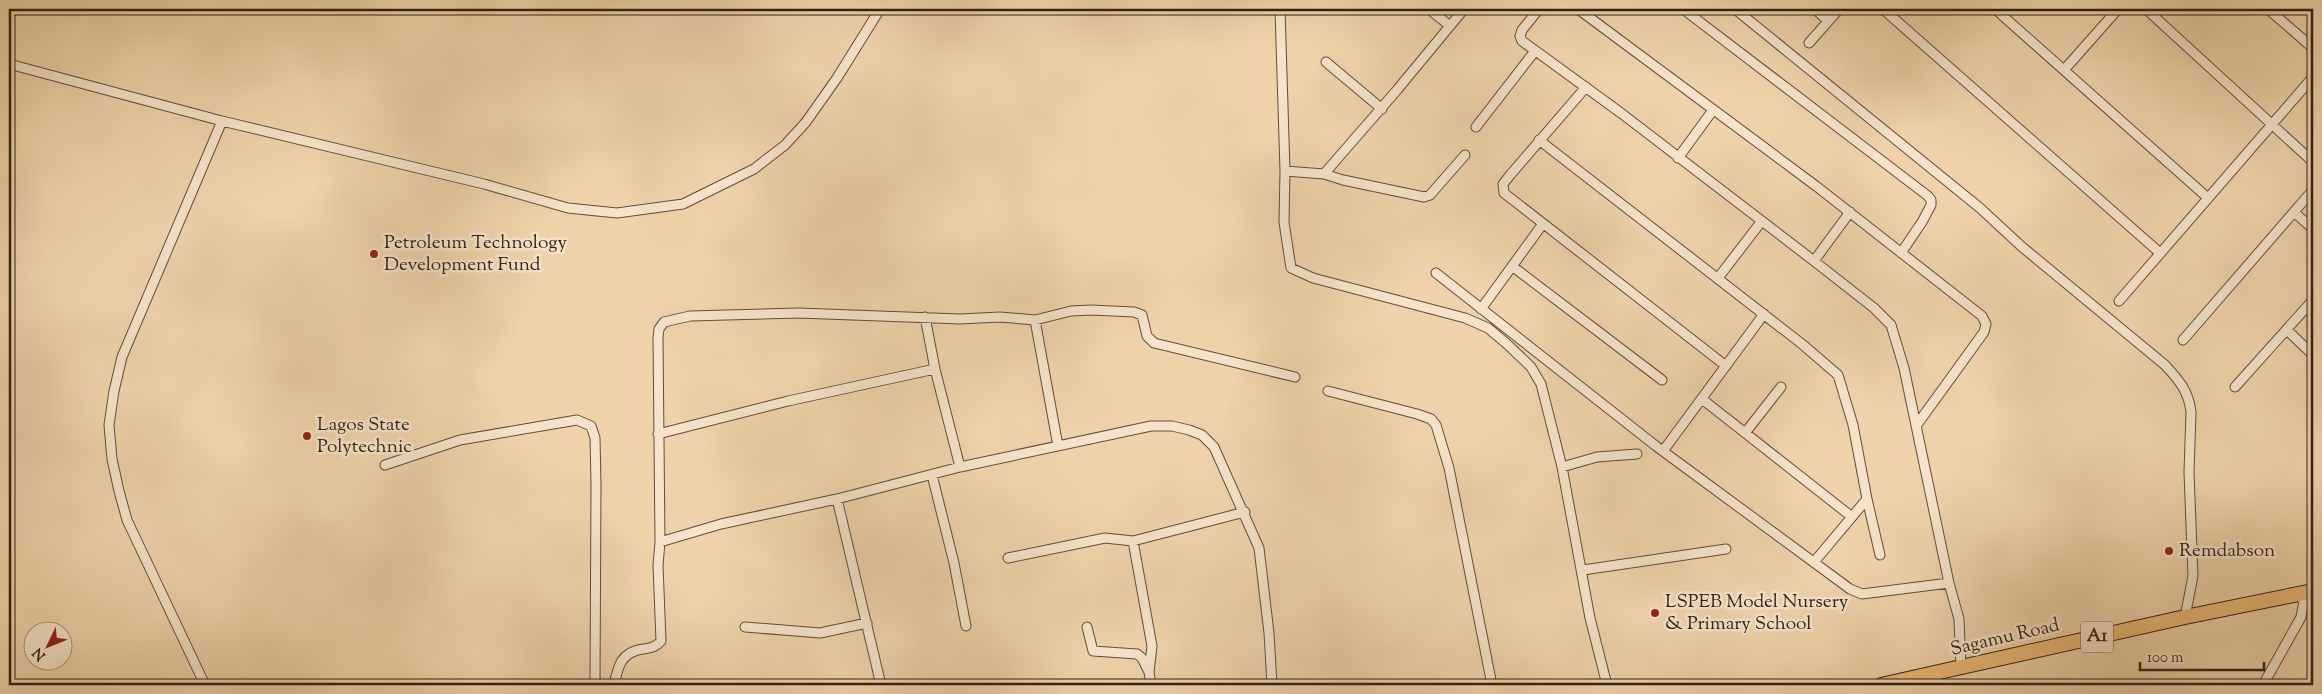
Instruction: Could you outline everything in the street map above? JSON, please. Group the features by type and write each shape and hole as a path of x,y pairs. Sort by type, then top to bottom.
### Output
{"highway":[{"name":"Sagamu Road","path":"1884,685 2185,617 2313,591"}],"street":[{"path":"9,64 222,121 484,184 568,208 617,213 683,204 754,169 784,145 806,122 837,78 880,9"},
{"path":"1280,9 1285,171 1284,222 1291,268 1313,278 1465,318 1488,328 1536,374 1541,384 1562,467 1583,570 1590,618 1607,685"},
{"path":"1429,9 1450,26"},
{"path":"1324,174 1382,109 1464,9"},
{"path":"1539,9 1522,30 1520,36 1522,41 1586,87 1874,308 1891,325 1904,368 1949,583 1959,619 1961,667"},
{"path":"1578,9 1850,212 1982,316 1986,324 1977,342 1916,426"},
{"path":"1683,9 1928,196 1931,200 1929,209 1901,253"},
{"path":"1735,9 1980,208 2021,246 2166,365 2184,386 2190,402 2191,412 2189,488 2193,576 2185,617"},
{"path":"1815,9 1828,21"},
{"path":"1809,43 1839,9"},
{"path":"1883,9 2160,253"},
{"path":"1995,9 2208,198"},
{"path":"2064,70 2118,9"},
{"path":"2146,9 2313,162"},
{"path":"2268,9 2313,48"},
{"path":"1476,127 1535,51"},
{"path":"1326,62 1382,109"},
{"path":"2119,301 2313,77"},
{"path":"1586,87 1503,184 1502,190 1542,225 1726,366"},
{"path":"1678,158 1713,110"},
{"path":"205,685 127,520 112,459 109,425 114,391 122,358 222,121"},
{"path":"1539,140 1764,314 1825,362 1838,375 1853,425 1880,555"},
{"path":"1285,171 1324,174 1343,180 1424,197 1430,195 1465,155"},
{"path":"2183,340 2313,190"},
{"path":"1814,262 1850,212"},
{"path":"2294,212 2313,228"},
{"path":"1718,278 1761,222"},
{"path":"1481,308 1542,225"},
{"path":"1512,266 1662,380"},
{"path":"1436,273 1663,451 1850,589 1862,594 1949,583"},
{"path":"2235,388 2313,300"},
{"path":"614,685 619,664 623,657 629,653 657,646 661,641 658,565 660,542 658,338 659,329 664,322 690,316 799,313 960,319 1000,317 1035,320 1071,311 1138,312 1144,319 1147,336 1154,343 1295,377"},
{"path":"1663,451 1764,314"},
{"path":"926,317 934,369 960,467"},
{"path":"1035,320 1058,446"},
{"path":"2286,330 2313,355"},
{"path":"658,434 788,401 934,369"},
{"path":"1745,433 1781,387"},
{"path":"1328,391 1417,414 1431,419 1436,425 1449,468 1492,685"},
{"path":"1702,399 1852,517"},
{"path":"385,465 460,440 578,420 591,426 595,438 596,484 595,685"},
{"path":"660,542 722,524 838,499 960,467 1151,426 1189,430 1202,435 1214,447 1245,512 1259,548 1270,633 1272,685"},
{"path":"1562,467 1597,457 1637,454"},
{"path":"932,475 954,562 966,626"},
{"path":"838,499 881,685"},
{"path":"1814,562 1867,499"},
{"path":"1008,558 1098,539 1133,541 1245,512"},
{"path":"1133,541 1152,646 1149,672 1151,685"},
{"path":"1583,570 1726,549"},
{"path":"2262,685 2301,617 2304,601 2297,593"},
{"path":"745,628 820,634 867,623"},
{"path":"1087,627 1093,651 1137,654 1142,658 1149,672"}],"place":[{"name":"Petroleum Technology Development Fund","path":"374,254"},
{"name":"Lagos State Polytechnic","path":"307,436"},
{"name":"Remdabson","path":"2169,551"},
{"name":"LSPEB Model Nursery & Primary School","path":"1655,613"}]}
